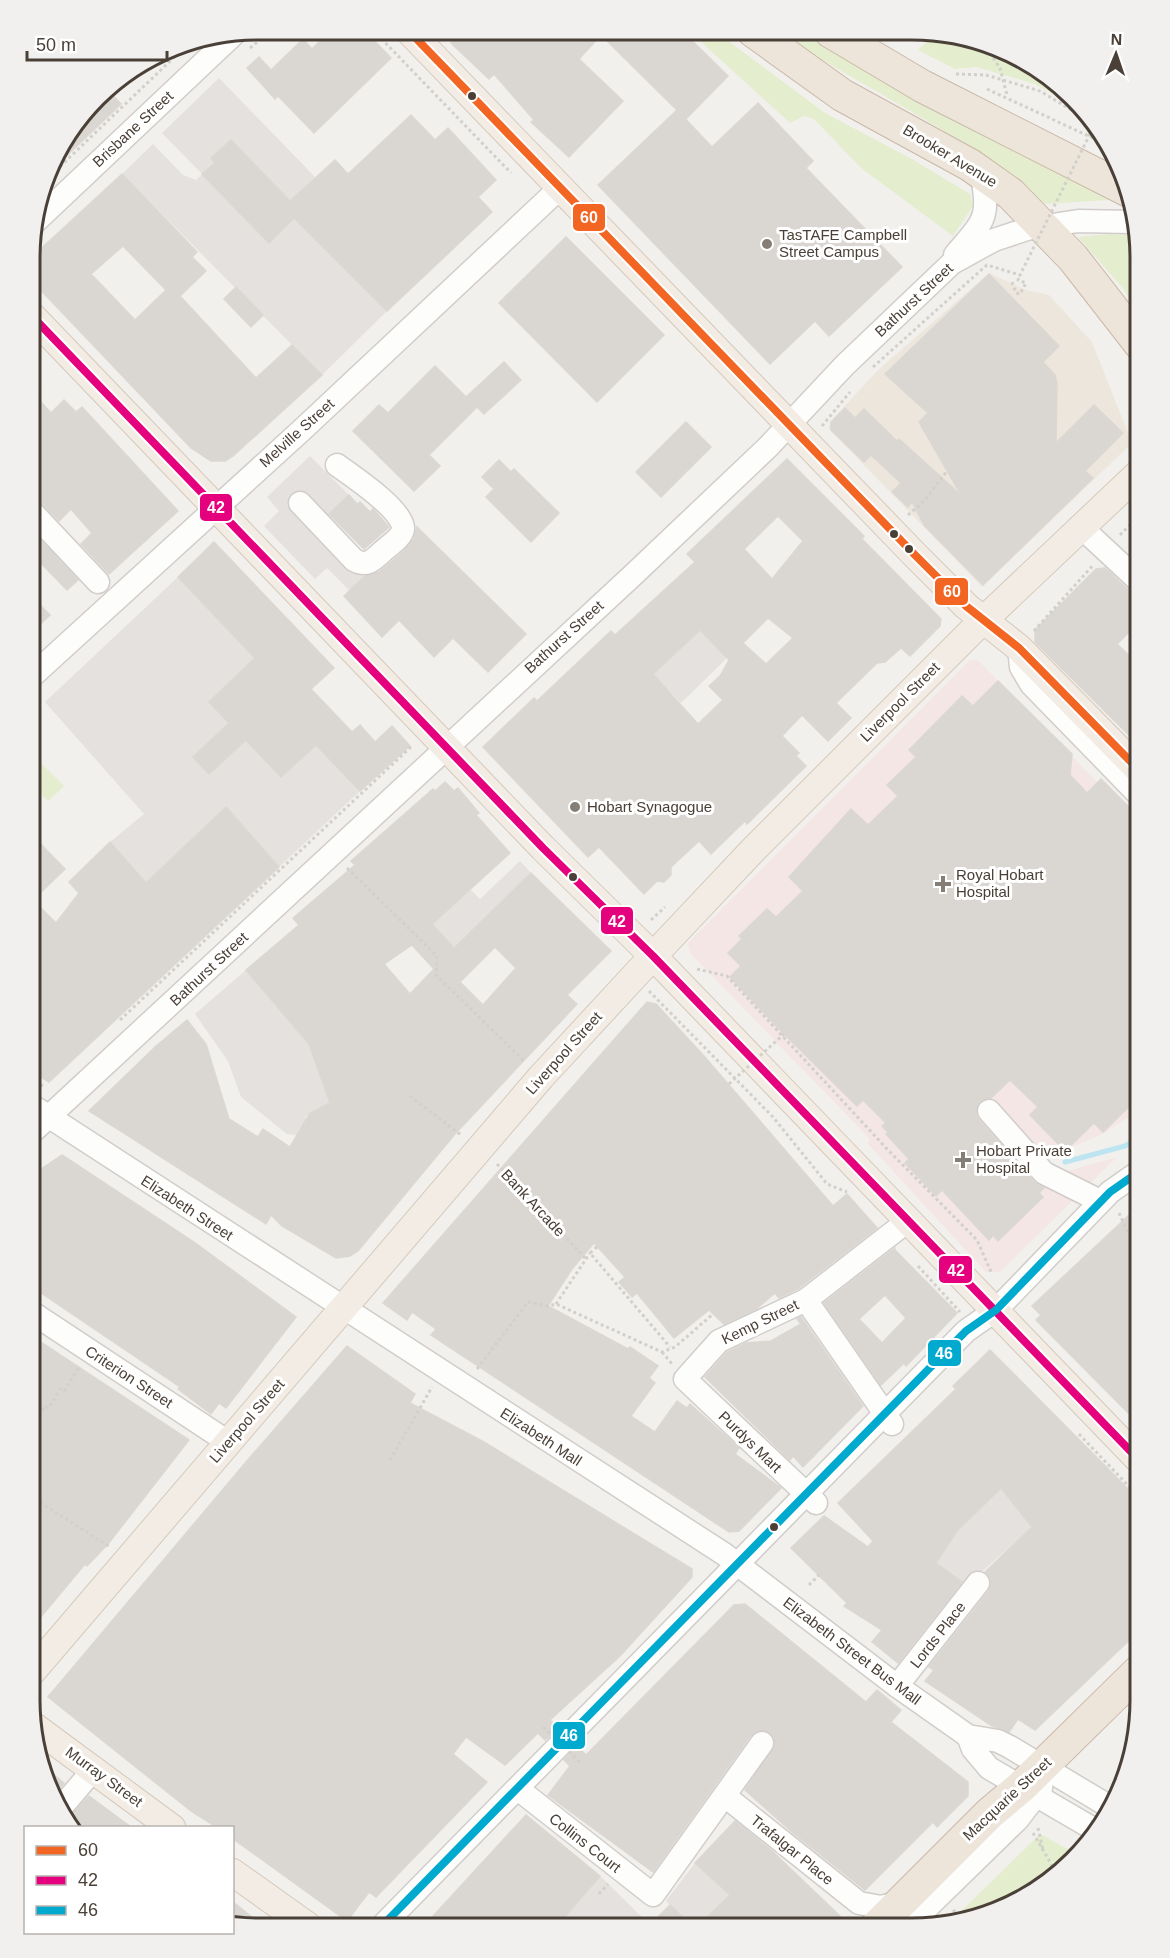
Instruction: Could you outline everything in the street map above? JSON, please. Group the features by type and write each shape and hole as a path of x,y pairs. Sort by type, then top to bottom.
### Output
{"highway":[{"name":"Brooker Avenue","path":"764,40 842,95 981,172 1011,194 1044,226 1130,332"},
{"path":"844,40 922,86 1117,185"},
{"name":"Macquarie Street","path":"867,1916 904,1915 998,1805 1034,1783 1130,1682"}],"main road":[{"path":"418,40 891,531 966,606 1019,648 1130,761"},
{"path":"40,324 543,848 653,956 899,1228 996,1310 1130,1451"},
{"name":"Liverpool Street","path":"40,1662 228,1442 345,1310 366,1280 541,1077 753,850 984,619 1130,482"},
{"name":"Murray Street","path":"43,1733 171,1826"},
{"path":"234,1873 297,1918"}],"street":[{"name":"Brisbane Street","path":"46,212 224,43"},
{"path":"932,282 974,233 984,217 987,204 981,172"},
{"name":"Melville Street","path":"40,669 561,187"},
{"name":"Bathurst Street","path":"40,1110 322,865 446,746 632,576 789,425 845,365 960,258 1009,234 1044,226 1078,221 1126,222"},
{"path":"300,504 354,560 361,564 369,564 400,536 403,529 402,521 382,499 337,465"},
{"path":"40,520 98,582"},
{"path":"1082,528 1130,573"},
{"path":"1019,648 1021,667 1031,684 1130,786"},
{"path":"989,1111 1044,1173 1105,1197"},
{"name":"Elizabeth Street","path":"40,1112 345,1310"},
{"path":"757,1578 755,1570 758,1563 811,1499 888,1420 978,1341 996,1310 1105,1197 1130,1179"},
{"path":"806,1300 899,1228"},
{"name":"Kemp Street","path":"685,1379 719,1341 806,1300 888,1420"},
{"name":"Elizabeth Mall","path":"345,1310 737,1563"},
{"name":"Criterion Street","path":"40,1319 228,1442"},
{"name":"Purdys Mart","path":"685,1379 811,1499"},
{"path":"389,1918 518,1789 737,1563 811,1499"},
{"name":"Elizabeth Street Bus Mall","path":"737,1563 897,1686 968,1736 981,1760 1034,1783"},
{"name":"Lords Place","path":"897,1686 978,1583"},
{"path":"725,1796 762,1743"},
{"path":"66,1802 94,1769"},
{"path":"1034,1783 1102,1805"},
{"path":"1034,1783 1089,1825"},
{"name":"Collins Court","path":"518,1789 653,1895 725,1796"},
{"name":"Trafalgar Place","path":"725,1796 867,1916"}],"path":[{"path":"383,40 515,176"},
{"path":"992,56 1000,68 1007,96"},
{"path":"62,165 174,58"},
{"path":"966,82 953,74 974,73 1040,91 1070,109"},
{"path":"986,89 1007,96 1094,138"},
{"path":"1012,282 1016,293 1020,294 1026,283 1018,279 1090,134"},
{"path":"867,373 987,265 1020,275"},
{"path":"821,424 854,388"},
{"path":"891,531 924,501 947,471"},
{"path":"1019,648 1130,525"},
{"path":"116,1024 416,743"},
{"path":"322,865 350,869 437,956 436,975 541,1077"},
{"path":"690,966 727,976 888,1150 977,1240 995,1279"},
{"path":"647,990 654,993 773,1118 827,1184 845,1190 851,1196"},
{"path":"729,1084 784,1034"},
{"name":"Bank Arcade","path":"410,1096 479,1149 586,1259"},
{"path":"1105,1197 1130,1241"},
{"path":"899,1228 962,1313"},
{"path":"463,1387 528,1302 548,1306 555,1304 590,1253 597,1247"},
{"path":"590,1253 670,1347"},
{"path":"555,1304 662,1352 675,1347 712,1314"},
{"path":"585,1324 588,1319"},
{"path":"40,1414 45,1406 48,1408 60,1389 64,1391 81,1363"},
{"path":"390,1460 441,1373"},
{"path":"40,1502 130,1559"},
{"path":"809,1585 819,1575"},
{"path":"543,1727 580,1762"},
{"path":"1038,1828 1044,1852"},
{"path":"1031,1829 1052,1865"},
{"path":"950,1907 956,1913"}],"shaded area":[{"path":"219,78 315,177 284,207 279,189 231,140 211,158 215,163 203,175 269,243 294,218 387,311 322,375 122,174 153,144 183,175 196,180 202,174 162,133"},
{"path":"989,273 1026,290 1049,295 1092,342 1130,438 1130,445 982,587 829,429 830,422 877,371"},
{"path":"310,456 349,495 315,528 364,577 350,591 327,568 315,579 264,526 279,511 267,497"},
{"path":"178,577 255,658 229,723 194,757 246,740 281,777 316,745 360,791 279,867 226,808 146,883 110,842 144,814 45,702"},
{"path":"700,630 727,658 681,703 653,674"},
{"name":"Royal Hobart Hospital","path":"970,660 978,660 1130,816 1130,1116 1101,1135 1061,1151 1046,1152 1046,1167 1064,1172 1117,1157 1000,1272 986,1272 867,1143 870,1139 690,953 688,943"},
{"path":"520,861 531,873 454,947 432,924 469,888 480,899"},
{"path":"246,970 309,1044 330,1103 305,1117 321,1132 303,1136 287,1134 241,1097 228,1061 195,1014"},
{"path":"1001,1488 1032,1527 966,1586 937,1563 957,1531"},
{"path":"695,1863 730,1895 706,1918 684,1918 666,1901"},
{"path":"600,1876 643,1918 564,1918"}],"green space":[{"path":"699,40 727,40 825,113 910,158 970,194 973,206 953,236 861,168 814,119 804,116 790,123"},
{"path":"791,40 825,40 928,106 1109,200 1045,204 1015,179 949,134"},
{"path":"927,41 982,52 1033,77 1055,95 1035,84 976,67 955,69 918,50"},
{"path":"1087,130 1094,139 1086,135"},
{"path":"1128,235 1130,299 1122,287 1078,237"},
{"path":"40,762 64,786 48,801 40,793"},
{"path":"1040,1834 1069,1850 1033,1881 1021,1888 995,1901 961,1912"}],"building":[{"path":"302,40 312,49 321,40 374,40 391,58 314,133 278,96 275,99 247,68 259,57 271,70"},
{"path":"454,40 596,40 579,59 623,101 569,157 531,122 534,120 494,74 489,79 451,43"},
{"path":"606,40 691,40 728,76 686,119"},
{"path":"114,96 121,104 66,156 77,137 104,104"},
{"name":"TasTAFE Campbell Street Campus","path":"758,103 813,161 806,168 902,267 829,336 815,321 770,364 598,185 677,110 712,147"},
{"path":"411,115 435,140 448,128 496,180 478,197 492,212 387,311 294,218 269,243 202,174 215,163 211,158 231,140 290,201 335,160 348,174"},
{"path":"122,174 197,252 192,257 206,271 180,296 256,378 292,345 322,375 225,461 211,461 191,448 40,289 41,249","holes":["123,246 166,290 135,320 91,274"]},
{"path":"566,237 664,335 597,402 499,303"},
{"path":"989,274 1059,346 1043,362 1055,375 1057,383 1056,443 1094,405 1123,433 1085,471 1093,478 983,585 924,525 912,502 908,507 892,492 901,483 871,455 864,462 831,430 831,422 845,408 855,418 864,409 897,441 899,439 961,495 919,422 928,413 885,374"},
{"path":"236,287 263,315 251,327 224,299"},
{"path":"504,362 521,380 484,414 477,407 429,455 440,466 414,491 353,431 379,405 388,413 435,366 466,397"},
{"path":"64,400 76,412 82,407 178,511 109,574 81,544 92,533 71,509 59,521 41,502 40,401 51,413"},
{"path":"686,422 711,447 661,497 636,472"},
{"path":"787,459 864,536 862,539 941,619 940,626 910,656 901,648 885,662 877,663 836,703 851,718 828,741 802,715 782,736 799,753 796,756 806,766 747,824 745,821 711,854 699,841 671,867 671,875 664,882 657,881 644,894 599,847 588,857 483,747 534,698 537,701 611,631 615,635 695,562 687,554","holes":["778,516 803,541 772,579 744,549","768,618 793,638 766,664 743,643","700,630 729,660 720,676 709,686 723,700 698,724 653,674"]},
{"path":"499,460 511,472 514,469 559,513 531,542 486,497 494,489 482,477"},
{"path":"349,495 357,504 360,502 370,512 373,509 389,527 364,549 329,514"},
{"path":"417,527 526,634 488,672 453,638 434,657 399,620 382,637 344,596 365,576 379,572 404,551 414,539"},
{"path":"40,540 78,580 67,590 40,562"},
{"path":"214,542 334,668 311,689 352,732 360,725 375,742 392,726 410,746 360,791 316,745 281,777 246,740 209,774 193,757 229,723 209,702 255,658 178,577"},
{"path":"1105,568 1130,592 1130,631 1117,644 1130,656 1130,736 1035,642 1035,630 1096,569"},
{"path":"40,605 50,615 40,624"},
{"name":"Royal Hobart Hospital","path":"998,681 1072,754 1070,775 1087,793 1101,779 1130,808 1130,1106 1103,1132 1094,1123 1065,1151 1030,1115 1038,1107 1010,1080 991,1098 980,1101 976,1113 979,1120 1034,1182 1044,1188 1039,1193 1043,1197 998,1241 993,1235 989,1240 942,1190 936,1196 905,1163 909,1159 886,1134 888,1132 882,1126 886,1123 863,1100 857,1106 730,977 741,966 728,953 742,939 739,936 767,909 776,917 803,891 789,877 851,809 868,825 898,796 887,785 916,757 909,750 962,696 973,706"},
{"path":"445,782 454,791 458,788 479,813 476,815 510,853 432,924 454,948 531,873 611,951 567,995 577,1004 455,1134 358,1251 350,1256 336,1258 282,1226 271,1215 266,1224 89,1111 155,1047 187,1020 206,1044 229,1119 258,1137 263,1129 290,1147 310,1113 330,1103 309,1044 246,970 299,925 293,918 355,865 351,861 433,789 435,791","holes":["412,945 434,969 410,994 384,964","495,947 516,968 483,1005 460,982"]},
{"path":"226,807 279,867 49,1082 40,1076 40,907 56,923 79,893 69,882 110,842 146,883"},
{"path":"40,843 65,869 40,893"},
{"path":"647,1002 656,1004 704,1056 833,1206 847,1194 877,1228 799,1288 779,1298 775,1293 756,1309 724,1324 709,1310 674,1338 637,1293 632,1297 619,1282 625,1277 594,1243 572,1269 548,1306 628,1349 630,1347 658,1366 649,1378 655,1383 631,1416 655,1432 677,1401 687,1408 690,1404 739,1448 735,1454 781,1488 739,1531 729,1532 431,1335 436,1329 412,1312 407,1320 383,1303"},
{"path":"62,1155 194,1242 296,1317 226,1408 219,1403 211,1414 178,1389 180,1387 40,1292 40,1170"},
{"path":"1130,1215 1130,1415 1036,1320 1041,1315 1032,1306"},
{"path":"895,1248 957,1313 906,1366 904,1363 881,1385 824,1303","holes":["885,1295 906,1318 882,1343 859,1319"]},
{"path":"801,1317 863,1406 803,1467 793,1456 790,1460 705,1377 727,1352 746,1343 771,1341 801,1324 797,1319"},
{"path":"40,1342 189,1440 108,1544 87,1566 85,1564 40,1618"},
{"path":"347,1346 415,1394 410,1403 484,1442 692,1569 692,1577 620,1656 550,1720 558,1728 545,1740 538,1733 505,1765 466,1737 453,1754 487,1782 376,1897 369,1892 349,1918 343,1918 234,1839 234,1826 214,1826 191,1811 48,1697"},
{"path":"990,1350 1130,1491 1130,1640 1035,1730 1018,1719 1009,1732 992,1726 925,1681 934,1670 929,1667 989,1591 991,1579 985,1572 1032,1527 1001,1488 957,1531 936,1563 962,1582 898,1663 872,1642 882,1630 844,1606 847,1603 791,1548 824,1516 868,1547 873,1541 838,1503 956,1389 953,1386"},
{"path":"745,1604 866,1702 877,1690 901,1710 891,1722 968,1782 968,1796 937,1827 933,1822 865,1890 792,1832 745,1790 775,1745 774,1737 764,1730 751,1735 653,1872 548,1795 570,1766 564,1760 577,1746 586,1755 734,1605"},
{"path":"54,1775 64,1783 60,1789"},
{"path":"89,1796 130,1826 81,1826 73,1814"},
{"path":"526,1815 600,1876 564,1918 431,1918"},
{"path":"735,1821 771,1850 840,1916 838,1918 706,1918 730,1895 695,1863"},
{"path":"234,1903 253,1918 234,1916"},
{"path":"670,1905 684,1918 657,1918"}],"waterway":[{"path":"1065,1162 1130,1143"}],"transit line":[{"name":"60","path":"418,40 914,554 966,606 1019,648 1130,761"},
{"name":"42","path":"40,324 543,848 653,956 1130,1451"},
{"name":"46","path":"390,1918 966,1331 996,1310 1110,1192 1130,1178"}],"place":[{"name":"TasTAFE Campbell Street Campus","path":"767,244"},
{"name":"Hobart Synagogue","path":"575,807"},
{"name":"Royal Hobart Hospital","path":"943,884"},
{"name":"Hobart Private Hospital","path":"963,1160"}]}
